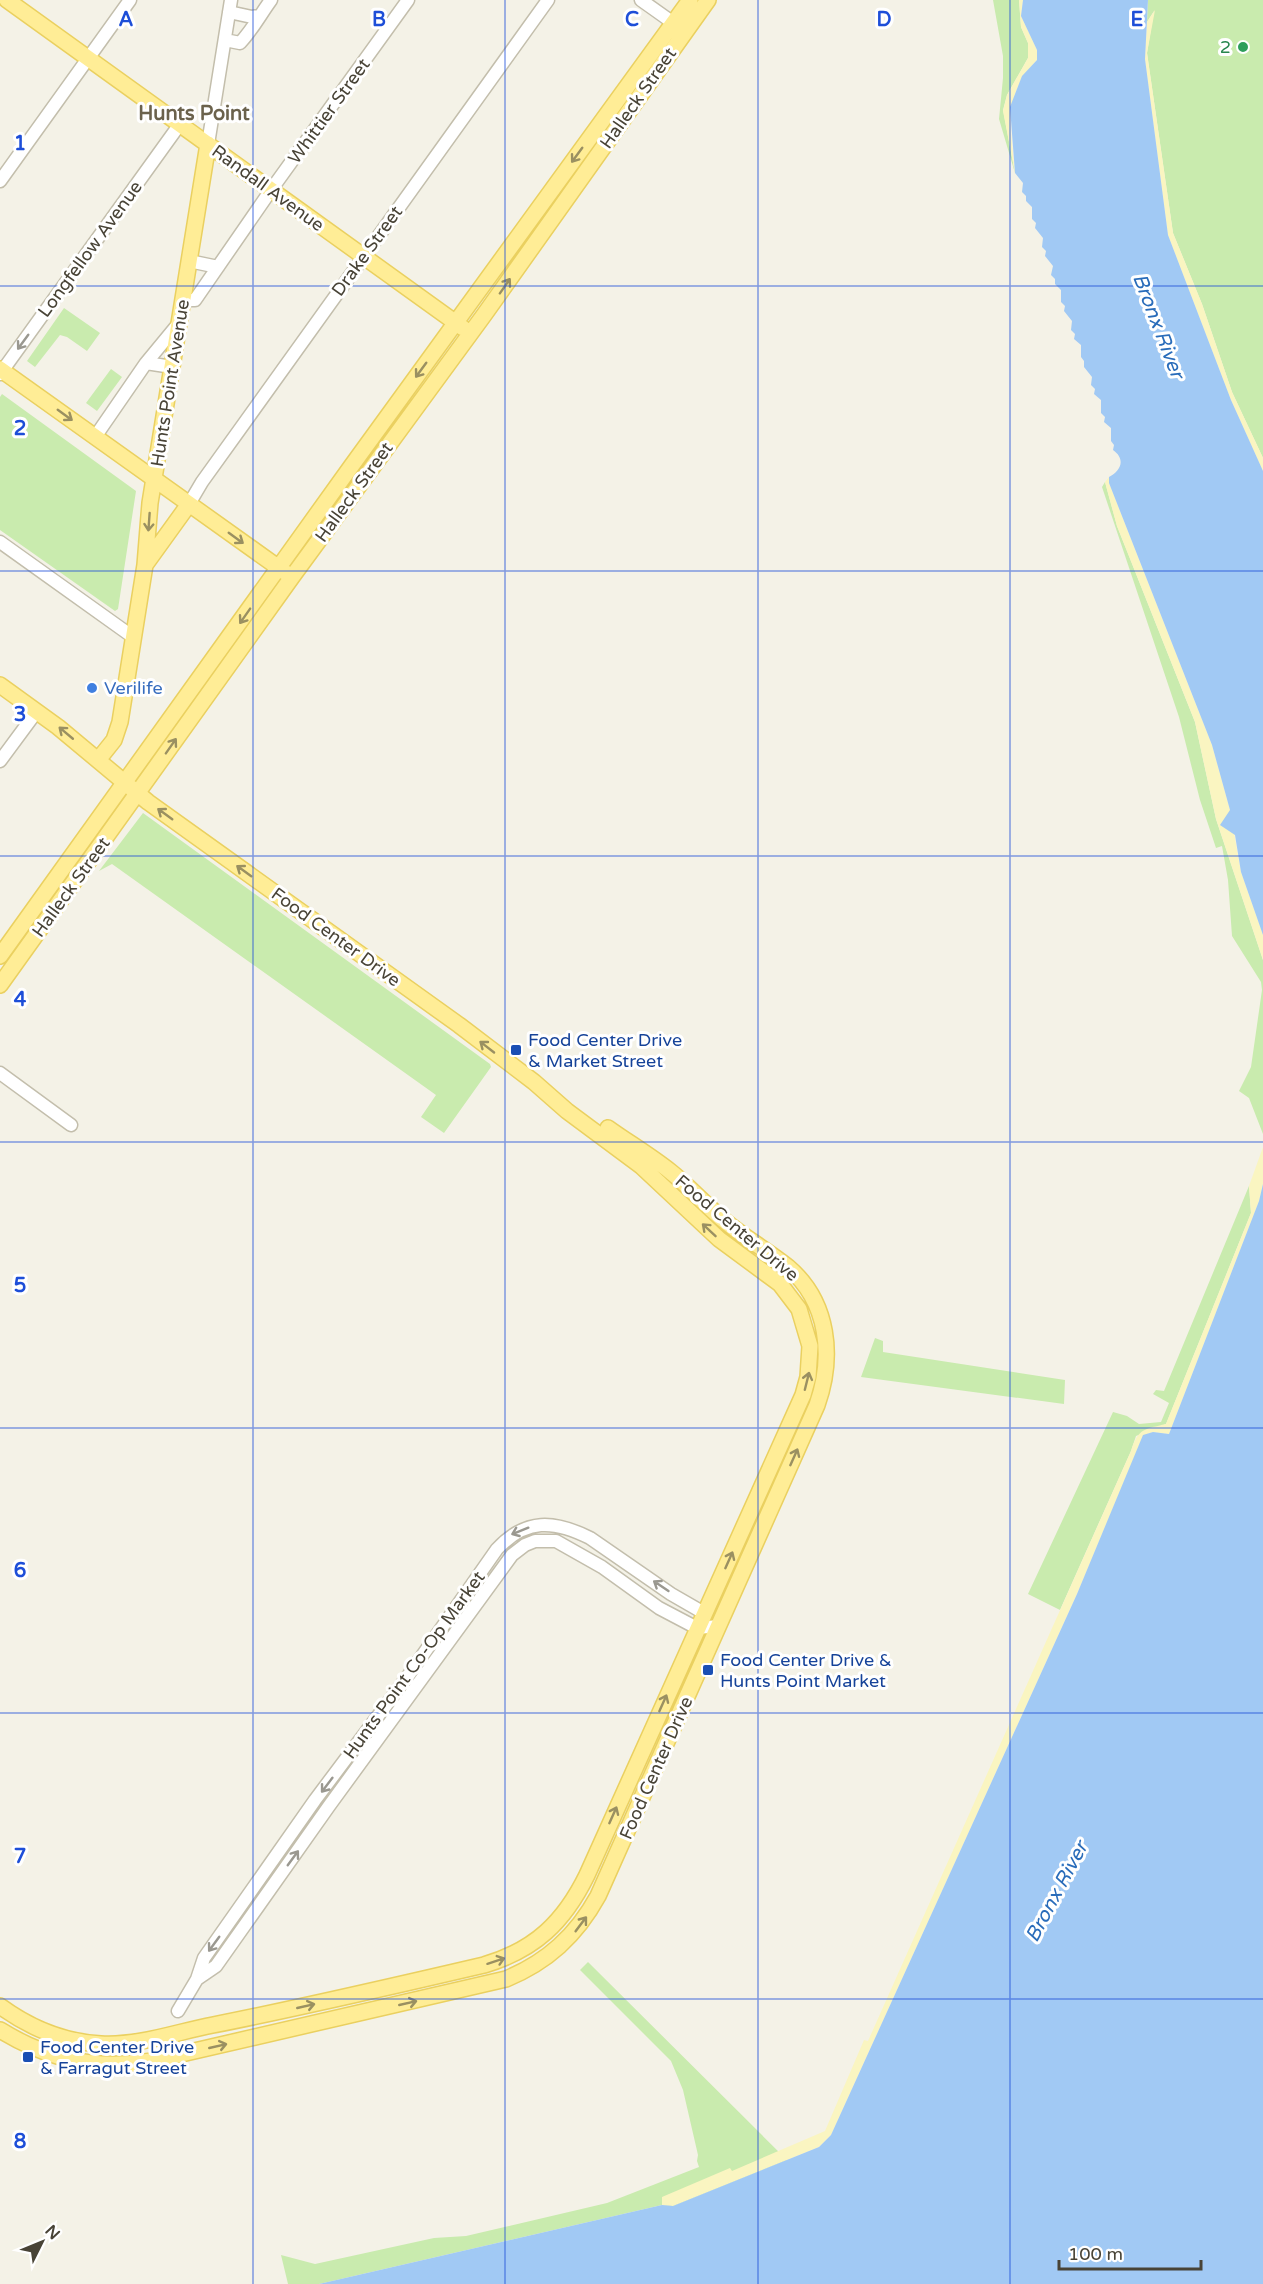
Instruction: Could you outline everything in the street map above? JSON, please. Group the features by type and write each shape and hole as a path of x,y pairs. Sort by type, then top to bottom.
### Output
{"main road":[{"name":"Randall Avenue","path":"7,0 471,333"},
{"name":"Halleck Street","path":"0,956 132,789 292,577 471,333 680,27 690,0"},
{"name":"Halleck Street","path":"0,984 278,568 456,322 680,27 708,0"},
{"name":"Hunts Point Avenue","path":"98,760 114,740 120,722 146,565 150,503 208,144"},
{"path":"1,371 292,577"},
{"path":"146,565 189,504"},
{"name":"Food Center Drive","path":"0,685 37,711 132,789 459,1025 534,1082 567,1111 641,1166 718,1239 780,1284 794,1301 808,1333 810,1346 810,1366 806,1387 781,1444 580,1890 552,1927 527,1946 500,1960 249,2019 147,2040 99,2044 69,2039 40,2030 0,2006"},
{"name":"Food Center Drive","path":"0,2030 48,2055 99,2065 116,2065 142,2062 323,2022 494,1982 537,1964 570,1937 585,1919 598,1896 817,1405 825,1382 827,1342 814,1302 789,1268 726,1222 673,1174 573,1104 534,1082"},
{"path":"753,1549 758,1517 770,1487 781,1444"},
{"path":"99,2065 218,2031 249,2019"}],"street":[{"path":"0,181 130,0"},
{"path":"225,40 240,43 255,27 259,16 271,0"},
{"name":"Whittier Street","path":"183,300 195,300 408,0"},
{"name":"Drake Street","path":"189,504 548,0"},
{"path":"641,0 680,27"},
{"path":"230,6 252,17 259,16"},
{"name":"Hunts Point Avenue","path":"208,144 230,6"},
{"name":"Longfellow Avenue","path":"1,371 180,124"},
{"path":"189,261 218,267"},
{"path":"95,437 146,363 179,323"},
{"path":"146,363 172,367"},
{"path":"0,542 133,637"},
{"path":"0,761 37,711"},
{"path":"0,1073 71,1125"},
{"name":"Hunts Point Co-Op Market","path":"178,2011 197,1979 204,1958 315,1800 508,1537 532,1527 552,1524 568,1527 590,1538 671,1594 704,1613"},
{"name":"Hunts Point Co-Op Market","path":"197,1979 216,1966 329,1806 512,1556 525,1545 535,1541 556,1541 602,1567 659,1608 697,1628"},
{"path":"697,1628 718,1626"}],"green space":[{"path":"993,0 1019,0 1021,27 1028,43 1028,58 1007,95 1003,110 1015,173 999,119 1003,56"},
{"path":"1148,0 1263,0 1263,458 1232,392 1202,304 1173,233 1147,53 1154,11 1147,22"},
{"path":"64,308 100,333 87,351 67,337 60,335 35,367 27,361"},
{"path":"111,369 122,377 97,411 86,403"},
{"path":"2,394 136,491 118,609 115,611 0,530 0,397"},
{"path":"1105,482 1117,526 1195,722 1216,819 1263,960 1263,1134 1249,1098 1239,1091 1251,1067 1262,990 1261,982 1232,936 1228,880 1222,846 1216,848 1200,800 1179,717 1102,487"},
{"path":"143,813 490,1064 491,1067 444,1133 421,1117 436,1095 112,864 99,871"},
{"path":"1249,1186 1251,1213 1166,1424 1136,1436 1060,1610 1028,1594 1113,1412 1127,1416 1139,1424 1161,1422 1169,1403 1153,1394 1156,1390 1164,1391"},
{"path":"875,1338 883,1341 883,1352 1065,1380 1064,1404 861,1377"},
{"path":"588,1962 787,2160 673,2206 662,2205 319,2284 288,2284 281,2255 315,2264 434,2238 466,2236 607,2203 699,2167 683,2090 671,2061 580,1970"}],"sand":[{"path":"1019,0 1023,0 1021,16 1037,50 1037,60 1018,87 1013,100 1011,127 1015,173 1003,111 1007,95 1028,58 1028,43 1021,27"},
{"path":"1155,10 1147,53 1173,233 1202,304 1232,392 1263,458 1263,471 1231,400 1168,235 1145,59 1147,22"},
{"path":"1109,477 1109,483 1212,745 1230,810 1241,872 1263,935 1263,960 1216,819 1195,722 1117,526 1105,482"},
{"path":"1263,1147 1263,1184 1259,1201 1169,1434 1153,1432 1143,1436 1077,1594 831,2135 819,2147 673,2206 662,2205 662,2197 730,2168 732,2171 825,2131 864,2040 868,2041 1136,1438 1143,1431 1166,1424 1251,1213 1249,1186"}],"water":[{"name":"Bronx River","path":"1023,0 1148,0 1145,59 1168,235 1231,400 1263,471 1263,935 1241,872 1235,835 1220,825 1230,810 1212,745 1109,483 1109,477 1117,472 1121,461 1113,450 1111,428 1104,422 1101,400 1094,394 1095,389 1091,385 1092,377 1084,367 1081,357 1081,345 1074,339 1075,334 1071,330 1072,321 1064,311 1065,306 1061,302 1061,290 1051,275 1053,266 1045,256 1046,251 1042,247 1043,238 1035,228 1036,223 1032,219 1032,207 1022,192 1023,183 1015,173 1010,107 1022,76 1037,60 1037,50 1021,16"},
{"name":"Bronx River","path":"1263,1184 1263,2284 319,2284 662,2205 673,2206 819,2147 831,2135 1077,1594 1143,1435 1153,1432 1169,1434 1259,1201"}],"place":[{"name":"2","path":"1243,47"},
{"name":"Verilife","path":"92,688"},
{"name":"Food Center Drive & Market Street","path":"516,1050"},
{"name":"Food Center Drive & Hunts Point Market","path":"708,1670"},
{"name":"Food Center Drive & Farragut Street","path":"28,2057"}],"district":[{"name":"Hunts Point","path":"194,114"}]}
